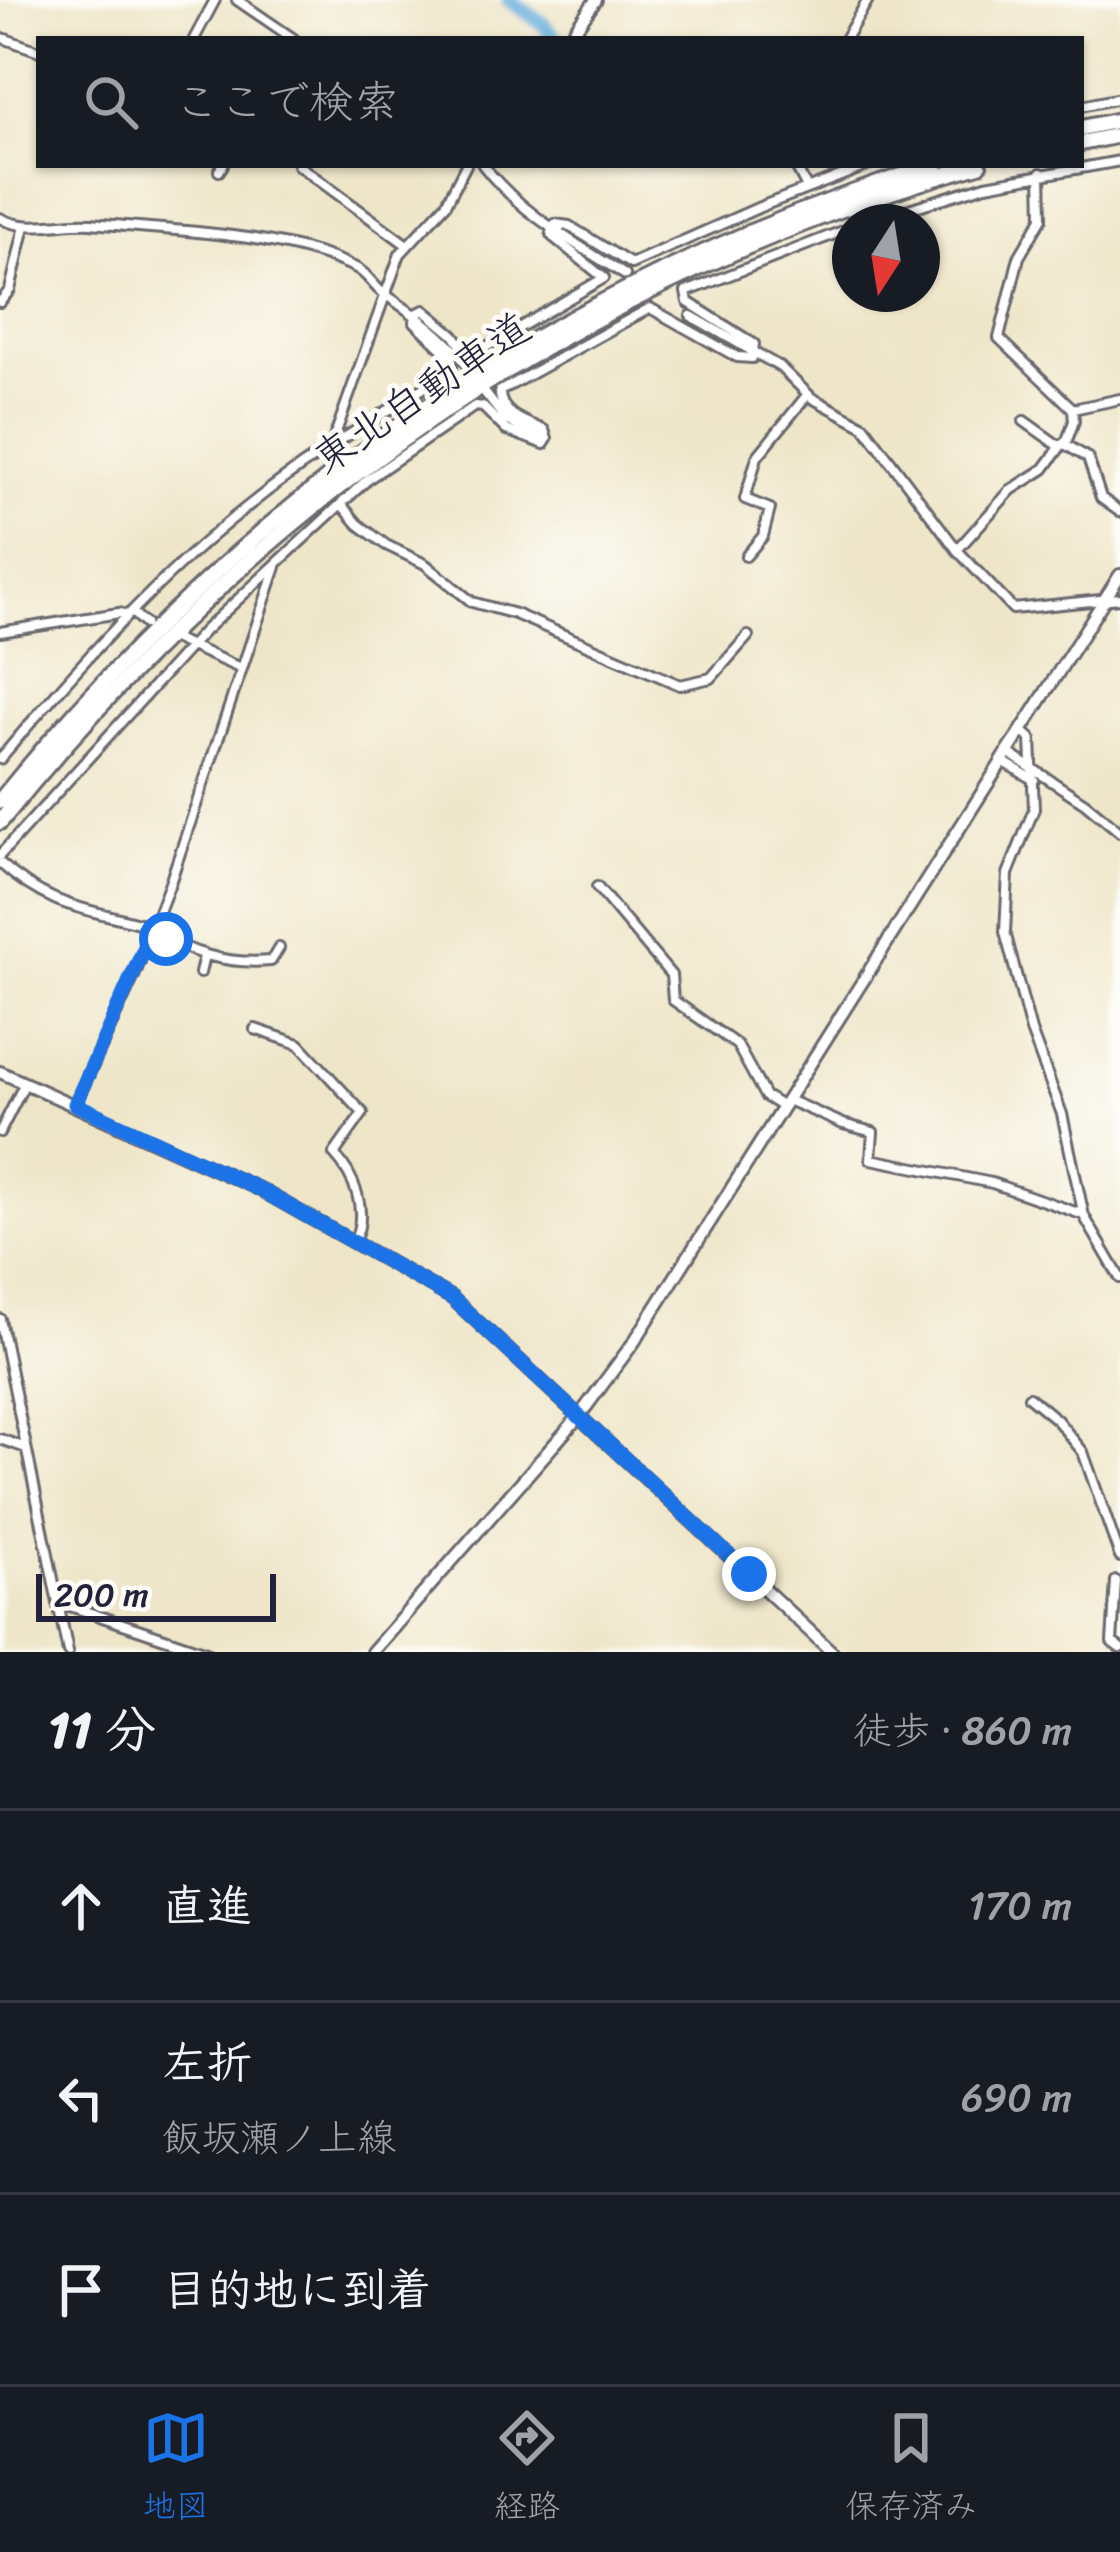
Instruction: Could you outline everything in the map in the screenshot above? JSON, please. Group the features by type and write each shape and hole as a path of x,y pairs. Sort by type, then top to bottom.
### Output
{"highway":[{"path":"1084,127 1120,120"},
{"path":"1084,141 1120,135"},
{"name":"東北自動車道","path":"0,800 116,669 210,576 312,488 424,406 527,341 675,264 794,214 927,168"},
{"name":"東北自動車道","path":"0,822 73,735 187,617 310,506 434,415 584,325 734,251 855,204 969,168"}],"street":[{"path":"196,36 214,0"},
{"path":"237,0 290,36"},
{"path":"570,36 596,0"},
{"path":"847,36 868,0"},
{"path":"0,37 36,50"},
{"path":"1084,105 1120,98"},
{"path":"1084,166 1120,160"},
{"path":"302,168 407,245"},
{"path":"330,451 400,254 446,204 464,168"},
{"path":"486,168 514,201 625,275"},
{"path":"797,168 807,188"},
{"path":"550,227 568,226 631,264 861,168"},
{"path":"925,204 986,185 1071,168"},
{"path":"957,550 1012,490 1043,469 1074,421 1073,410 999,338 1019,257 1042,218 1041,173"},
{"path":"0,218 25,226 83,223 268,244 356,269 416,314 468,365"},
{"path":"0,302 10,290 25,226"},
{"path":"416,314 424,310 435,317 469,357 604,278 561,245 550,227"},
{"path":"754,354 754,344 688,302 686,292 832,235"},
{"path":"546,440 544,430 507,410 500,391 650,308 737,357 747,359 754,354"},
{"path":"0,759 95,646 184,561 254,501 452,370 452,358 415,322 416,314"},
{"path":"691,316 780,367 808,394 875,436 957,550 1013,609 1120,598"},
{"path":"485,393 506,420 546,440"},
{"path":"746,556 763,536 770,508 745,500 757,458 808,394"},
{"path":"1073,410 1120,399"},
{"path":"279,948 272,962 203,956 152,928 62,905 34,890 0,859 189,646 368,479 475,406 483,407 506,430 539,444 546,440"},
{"path":"1024,421 1088,458 1101,498 1120,512"},
{"path":"341,504 358,524 425,564 472,602 529,619 674,683 692,685 711,678 748,636"},
{"path":"75,1104 152,928 275,566"},
{"path":"372,1652 580,1415 634,1342 1120,575"},
{"path":"0,632 119,613 145,624"},
{"path":"176,639 242,669"},
{"path":"1022,730 1031,739 1033,814 1006,887 1005,932 1031,1031 1062,1114 1084,1215 1120,1278"},
{"path":"1005,756 1085,803 1120,832"},
{"path":"597,887 671,974 673,1000 737,1046 765,1096 873,1132 872,1159 970,1177 1084,1215"},
{"path":"200,973 203,956"},
{"path":"255,1029 304,1048 363,1113 334,1154 350,1172 362,1214 354,1241"},
{"path":"0,1072 259,1189 452,1298 832,1652"},
{"path":"0,1132 25,1082"},
{"path":"0,1319 68,1652"},
{"path":"1029,1397 1057,1420 1083,1452 1120,1557"},
{"path":"0,1439 26,1448"},
{"path":"1116,1581 1112,1630 1114,1646 1120,1648"},
{"path":"58,1606 206,1652"}],"waterway":[{"path":"509,0 553,36"}],"route":[{"path":"166,939 152,931 75,1104 259,1189 452,1298 749,1574"}]}
